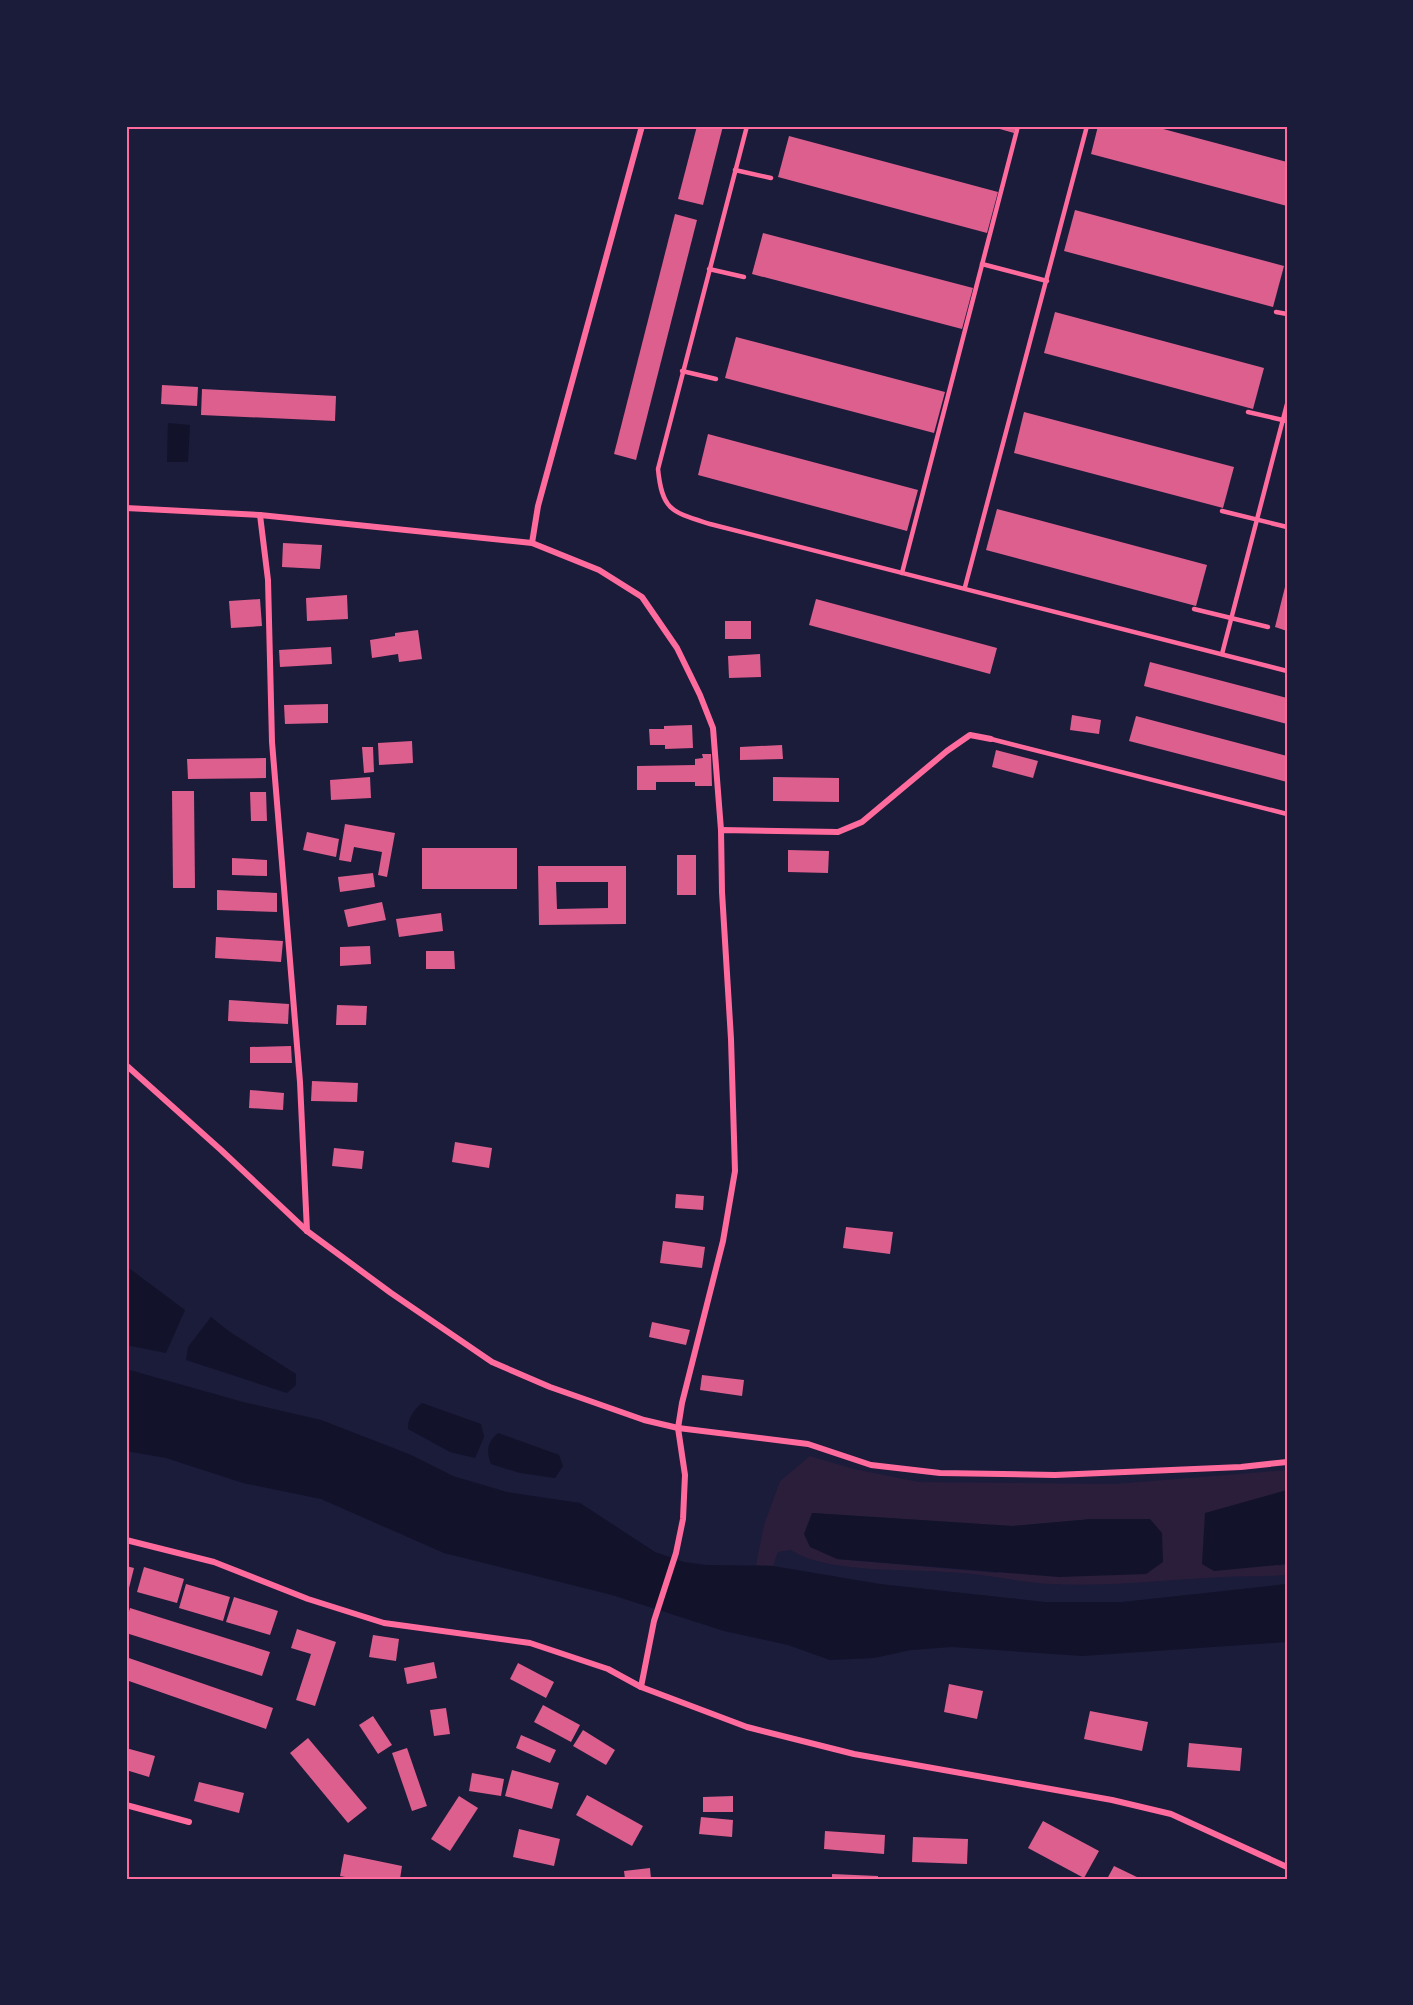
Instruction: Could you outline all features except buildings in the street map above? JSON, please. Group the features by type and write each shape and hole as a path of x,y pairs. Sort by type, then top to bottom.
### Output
{"street":[{"path":"532,543 538,507 642,126"},
{"path":"126,508 260,515 532,543 599,570 642,597 676,648 700,695 713,728 721,830 735,1171 723,1241 682,1403 678,1428 685,1475 683,1519 676,1553 654,1621 641,1687"},
{"path":"260,515 268,580 272,742 300,1082 307,1232"},
{"path":"721,830 838,832 862,822 947,751 970,735 991,739"},
{"path":"126,1065 229,1157 307,1232 492,1362 550,1388 644,1420 678,1428 808,1444 871,1465 940,1473 1055,1475 1241,1467 1287,1462"},
{"path":"126,1540 214,1562 308,1599 384,1623 530,1643 608,1669 641,1687 747,1727 854,1754 1112,1800 1171,1814 1287,1867"},
{"path":"126,1805 189,1822"}],"lane":[{"path":"747,126 658,468 660,490 668,506 682,515 710,524 965,587 1287,671"},
{"path":"902,573 1018,126"},
{"path":"965,587 1087,126"},
{"path":"735,170 771,178"},
{"path":"982,264 1047,281"},
{"path":"709,269 744,278"},
{"path":"1276,312 1287,314"},
{"path":"682,371 716,379"},
{"path":"1222,654 1285,421 1287,404"},
{"path":"1248,412 1285,421"},
{"path":"1222,511 1287,527"},
{"path":"1194,609 1268,627"},
{"path":"991,739 1287,814"}],"shaded area":[{"path":"168,423 190,425 188,462 167,462"},
{"path":"126,1266 185,1310 166,1353 126,1345"},
{"path":"211,1317 230,1332 296,1374 296,1385 287,1393 186,1360 188,1347"},
{"path":"126,1369 243,1402 321,1420 409,1454 453,1476 507,1492 580,1503 655,1552 684,1562 706,1565 773,1566 880,1584 1045,1602 1122,1602 1287,1584 1287,1642 1082,1656 952,1647 911,1650 874,1658 830,1660 788,1645 724,1631 612,1595 444,1553 321,1499 243,1483 166,1458 126,1451"},
{"path":"422,1403 481,1424 484,1437 475,1458 450,1452 408,1429 412,1415"},
{"path":"498,1433 559,1455 563,1466 555,1478 520,1473 491,1464 488,1447"},
{"path":"810,1456 854,1469 919,1482 1114,1484 1287,1470 1287,1490 1254,1501 1279,1566 1287,1564 1287,1575 1070,1585 960,1573 844,1566 824,1563 791,1550 778,1552 773,1566 756,1565 764,1525 780,1481","holes":["812,1513 1012,1526 1092,1519 997,1573 837,1559"]},
{"path":"1287,1490 1287,1564 1214,1571 1202,1564 1205,1513"},
{"path":"812,1513 1012,1526 1092,1519 1150,1519 1162,1533 1163,1562 1146,1574 1059,1577 837,1559 810,1547 804,1534"}]}
